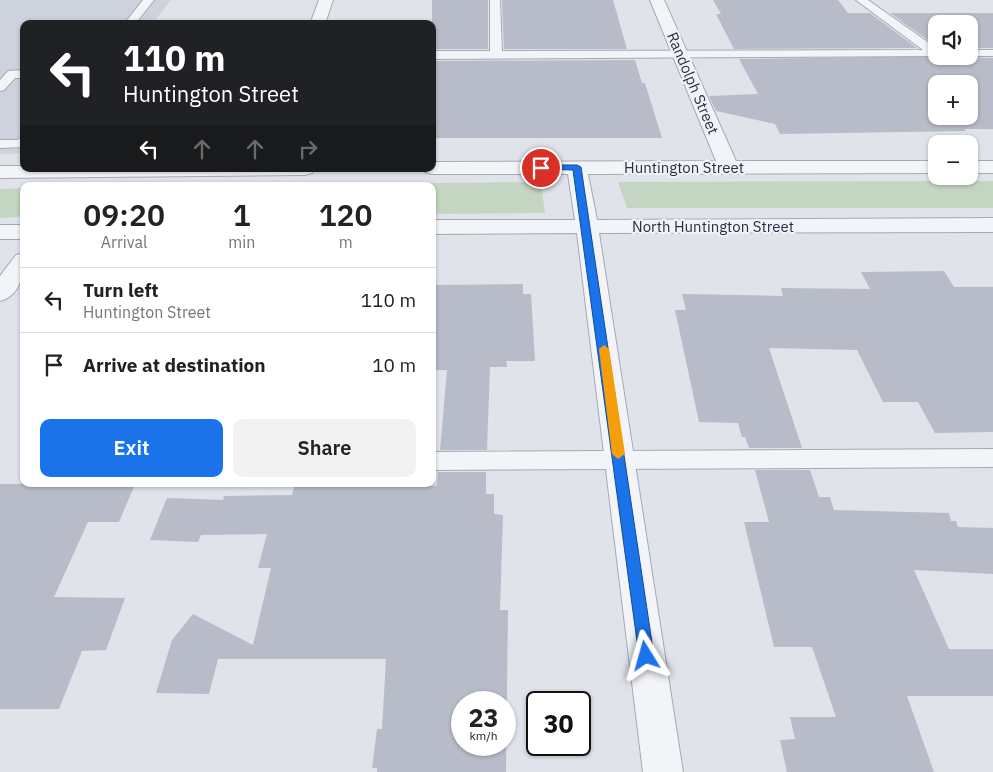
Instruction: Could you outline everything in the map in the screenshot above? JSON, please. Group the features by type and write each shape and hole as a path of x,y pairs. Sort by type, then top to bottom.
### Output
{"street":[{"path":"318,20 326,0"},
{"name":"Randolph Street","path":"657,0 728,166"},
{"path":"577,167 587,226 663,772"},
{"name":"Huntington Street","path":"436,168 928,167"},
{"path":"978,167 993,167"},
{"path":"0,172 81,178 204,172"},
{"name":"North Huntington Street","path":"436,228 993,225"},
{"path":"0,232 20,232"},
{"path":"0,293 20,266"}],"lane":[{"path":"132,20 149,0"},
{"path":"495,0 496,55"},
{"path":"862,0 928,47"},
{"path":"436,55 928,53"},
{"path":"978,53 993,53"},
{"path":"0,87 12,74 20,74"},
{"path":"0,144 20,144"},
{"path":"436,461 991,461"}],"shaded area":[{"path":"0,0 171,0 155,20 20,20 20,153 0,154"}],"green space":[{"path":"928,181 928,185 978,185 978,181 993,181 993,208 627,208 618,182"},
{"path":"541,182 545,213 436,214 436,183"},
{"path":"20,188 20,217 0,218 0,189"}],"building":[{"path":"432,0 488,0 488,49 436,49 436,20 432,20"},
{"path":"502,0 613,0 627,49 504,49"},
{"path":"713,0 838,0 848,13 870,13 917,48 734,49 716,14 721,14"},
{"path":"890,13 993,13 993,48 978,48 978,15 928,15 928,40"},
{"path":"928,56 928,65 978,65 978,57 993,58 993,129 780,134 775,124 716,111 709,96 758,94 739,59"},
{"path":"635,60 642,83 645,83 662,138 436,138 436,61"},
{"path":"944,271 954,287 993,287 993,432 935,433 918,402 883,402 857,350 769,348 802,448 749,448 745,437 742,437 738,423 699,422 675,310 686,310 682,294 783,296 781,288 870,289 861,272"},
{"path":"523,284 523,294 531,294 535,361 506,361 507,367 490,367 487,450 440,450 447,370 436,370 436,285"},
{"path":"755,470 810,470 819,497 830,497 834,510 949,513 951,521 956,521 958,527 993,528 993,574 914,570 949,649 993,649 993,696 907,696 934,772 787,772 780,740 795,739 790,717 836,717 812,647 774,647 744,522 769,522"},
{"path":"438,472 486,472 486,494 494,494 494,514 503,515 500,610 508,610 507,691 451,691 451,756 506,756 506,772 377,772 377,768 372,768 377,729 382,729 386,659 218,659 209,694 156,693 172,640 193,614 253,645 271,568 258,568 267,534 201,535 198,542 150,540 167,498 223,500 224,496 292,495 294,487 436,487"},
{"path":"0,484 20,484 20,487 134,487 119,522 88,522 54,597 125,598 106,650 82,651 59,709 0,709"}],"slow traffic":[{"path":"604,349 618,454"}],"route":[{"path":"541,168 577,167 587,226 646,656"}]}
